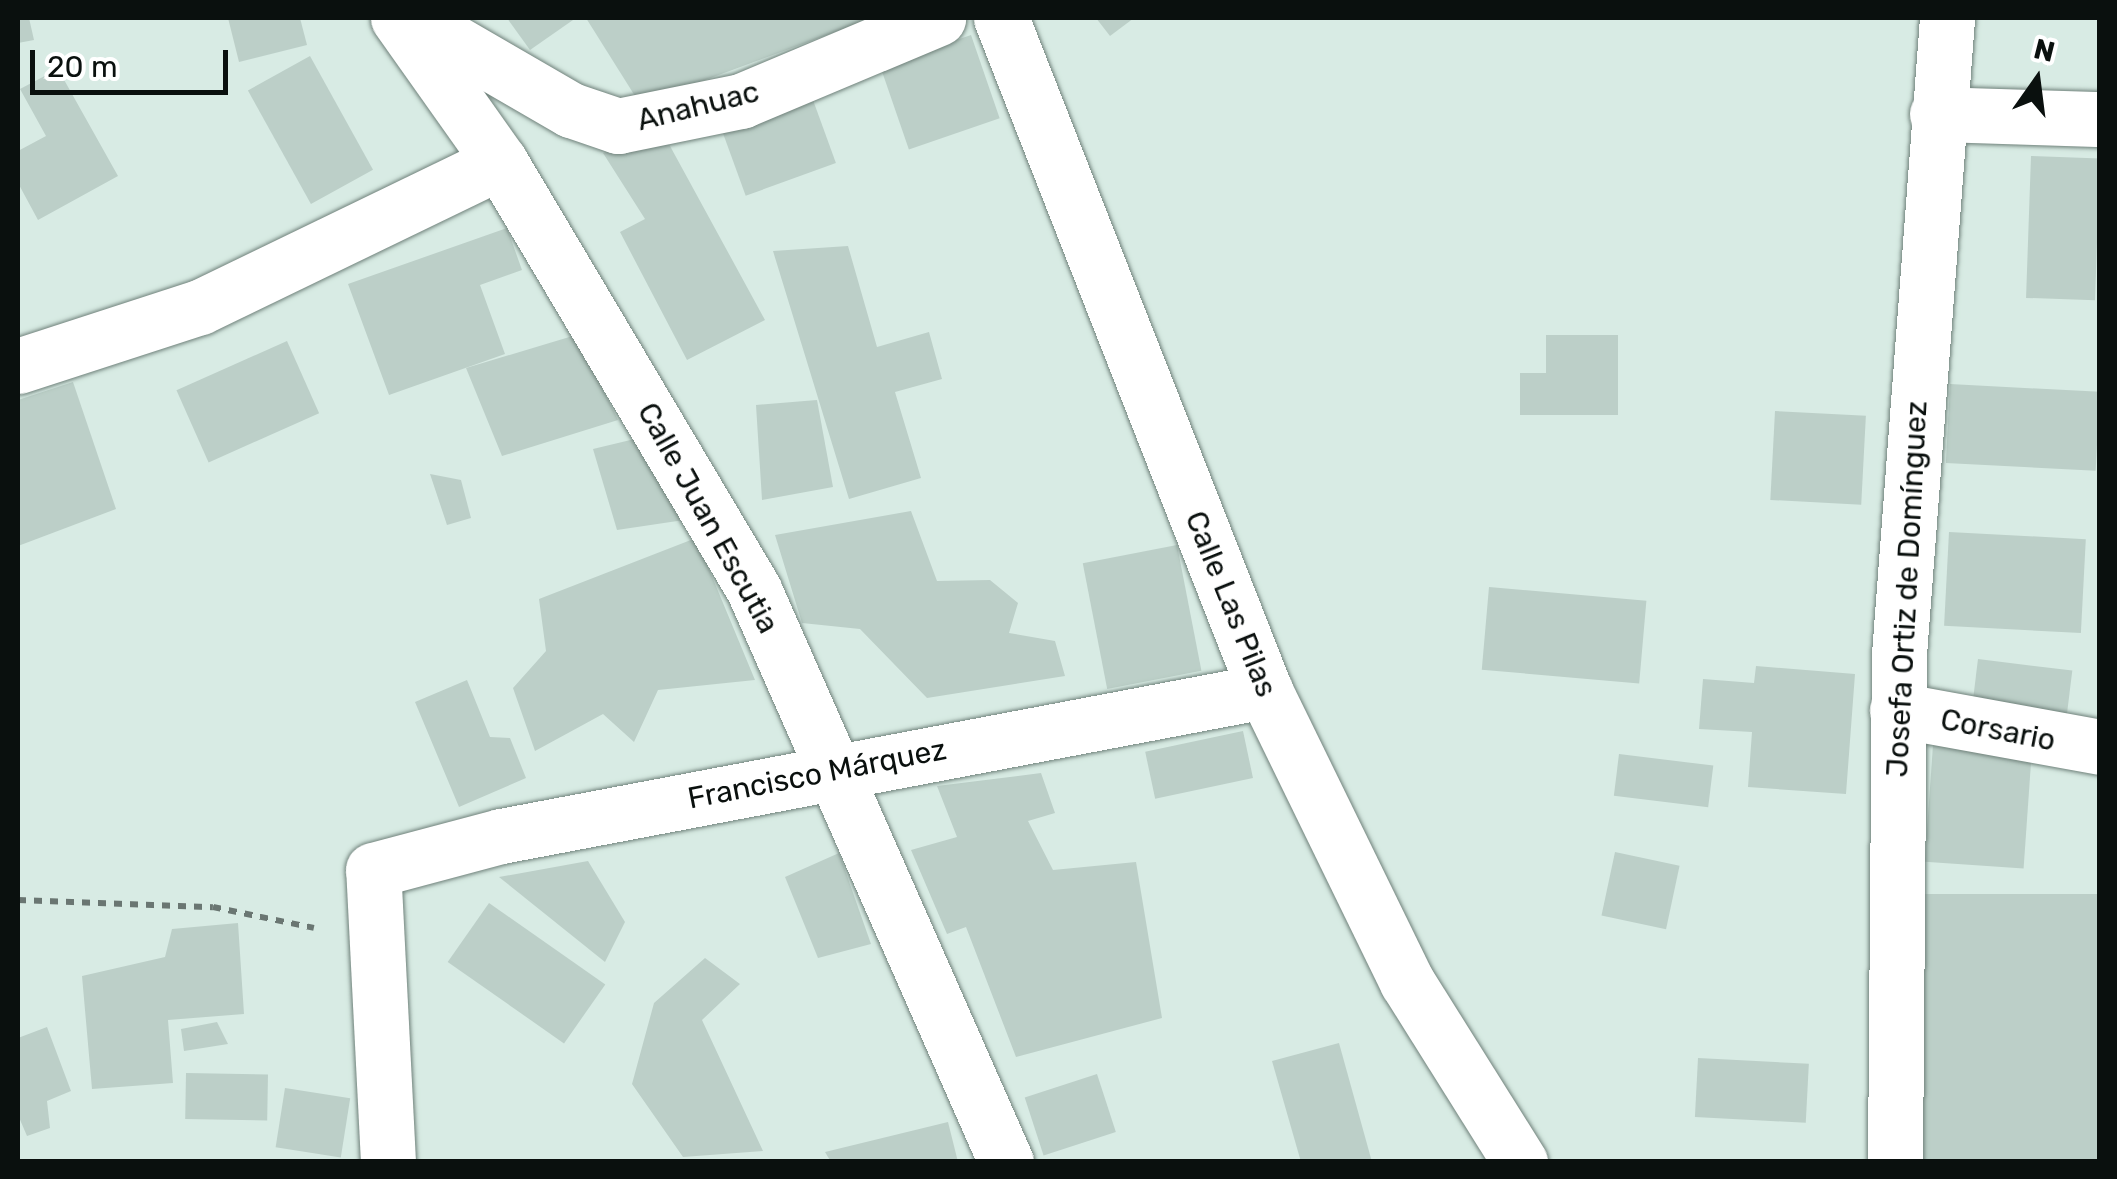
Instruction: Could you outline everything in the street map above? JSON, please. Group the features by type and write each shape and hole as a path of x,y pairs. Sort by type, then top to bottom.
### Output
{"street":[{"name":"Calle Juan Escutia","path":"398,18 500,162 754,590 1006,1162"},
{"name":"Anahuac","path":"412,18 571,110 618,126 740,101 938,18"},
{"name":"Calle Las Pilas","path":"1002,18 1264,691 1407,982 1520,1162"},
{"name":"Josefa Ortiz de Domínguez","path":"1894,1162 1897,710 1946,18"},
{"path":"1937,114 2100,119"},
{"path":"18,366 200,308 500,162"},
{"name":"Francisco Márquez","path":"374,940 373,870 832,770 1264,691"},
{"name":"Corsario","path":"1897,710 2100,747"},
{"path":"374,940 388,1162"}],"path":[{"path":"18,900 214,907 374,940"}],"building":[{"path":"18,18 29,18 34,40 18,43"},
{"path":"228,18 300,18 307,45 239,62"},
{"path":"507,18 571,18 573,20 530,50"},
{"path":"586,18 873,18 640,104"},
{"path":"1096,18 1134,18 1110,36"},
{"path":"971,35 1000,118 909,149 880,66"},
{"path":"310,56 373,170 311,204 248,90"},
{"path":"58,69 118,176 38,220 18,183 18,151 46,136 20,89"},
{"path":"813,100 836,163 746,196 723,133"},
{"path":"664,135 765,320 687,360 620,232 645,219 603,153"},
{"path":"2031,156 2100,158 2095,300 2026,298"},
{"path":"507,228 522,270 480,285 505,354 389,395 348,284"},
{"path":"848,246 877,347 929,332 942,379 895,392 921,478 849,499 773,251"},
{"path":"576,335 618,420 502,456 466,368"},
{"path":"1546,335 1618,335 1618,415 1520,415 1520,373 1546,373"},
{"path":"287,341 319,413 209,462 176,390"},
{"path":"73,382 116,509 18,546 18,400"},
{"path":"1950,384 2100,392 2096,471 1946,463"},
{"path":"817,400 833,487 762,500 756,405"},
{"path":"1775,411 1866,416 1861,505 1770,500"},
{"path":"643,437 684,520 617,530 593,449"},
{"path":"430,474 461,480 471,518 447,525"},
{"path":"911,511 937,581 990,580 1018,603 1009,633 1055,641 1065,676 927,698 860,629 802,623 775,535"},
{"path":"1949,532 2086,539 2081,633 1944,626"},
{"path":"696,538 755,680 658,690 634,742 603,714 535,751 513,688 546,651 539,599"},
{"path":"1177,545 1201,671 1107,689 1083,563"},
{"path":"1489,587 1646,601 1639,683 1482,670"},
{"path":"1978,659 2072,671 2066,722 1972,711"},
{"path":"1756,666 1855,674 1846,794 1748,787 1752,732 1699,729 1703,679 1754,683"},
{"path":"467,680 490,737 510,738 526,778 459,807 415,702"},
{"path":"1243,731 1253,778 1155,799 1145,752"},
{"path":"1933,745 2032,752 2024,869 1925,862"},
{"path":"1619,754 1713,766 1708,807 1614,796"},
{"path":"1041,773 1055,813 1028,821 1053,870 1136,862 1162,1018 1016,1057 966,927 947,934 911,850 957,837 937,786"},
{"path":"1615,852 1680,866 1666,929 1601,916"},
{"path":"839,853 871,944 818,958 785,877"},
{"path":"588,861 625,922 605,962 499,877"},
{"path":"1920,894 2100,894 2100,1162 1920,1162"},
{"path":"489,903 605,984 564,1043 448,962"},
{"path":"238,923 244,1014 168,1020 173,1083 92,1089 82,976 165,957 172,929"},
{"path":"705,958 740,984 702,1020 763,1151 683,1157 632,1084 654,1003"},
{"path":"217,1022 228,1044 184,1051 181,1029"},
{"path":"47,1027 71,1091 47,1101 50,1128 27,1136 18,1115 18,1038"},
{"path":"1339,1043 1372,1162 1301,1162 1272,1061"},
{"path":"1698,1058 1809,1064 1806,1123 1695,1117"},
{"path":"186,1073 268,1074 267,1120 185,1119"},
{"path":"1097,1074 1116,1132 1044,1155 1025,1097"},
{"path":"285,1088 350,1098 341,1158 276,1147"},
{"path":"948,1122 958,1162 831,1162 825,1152"}]}
